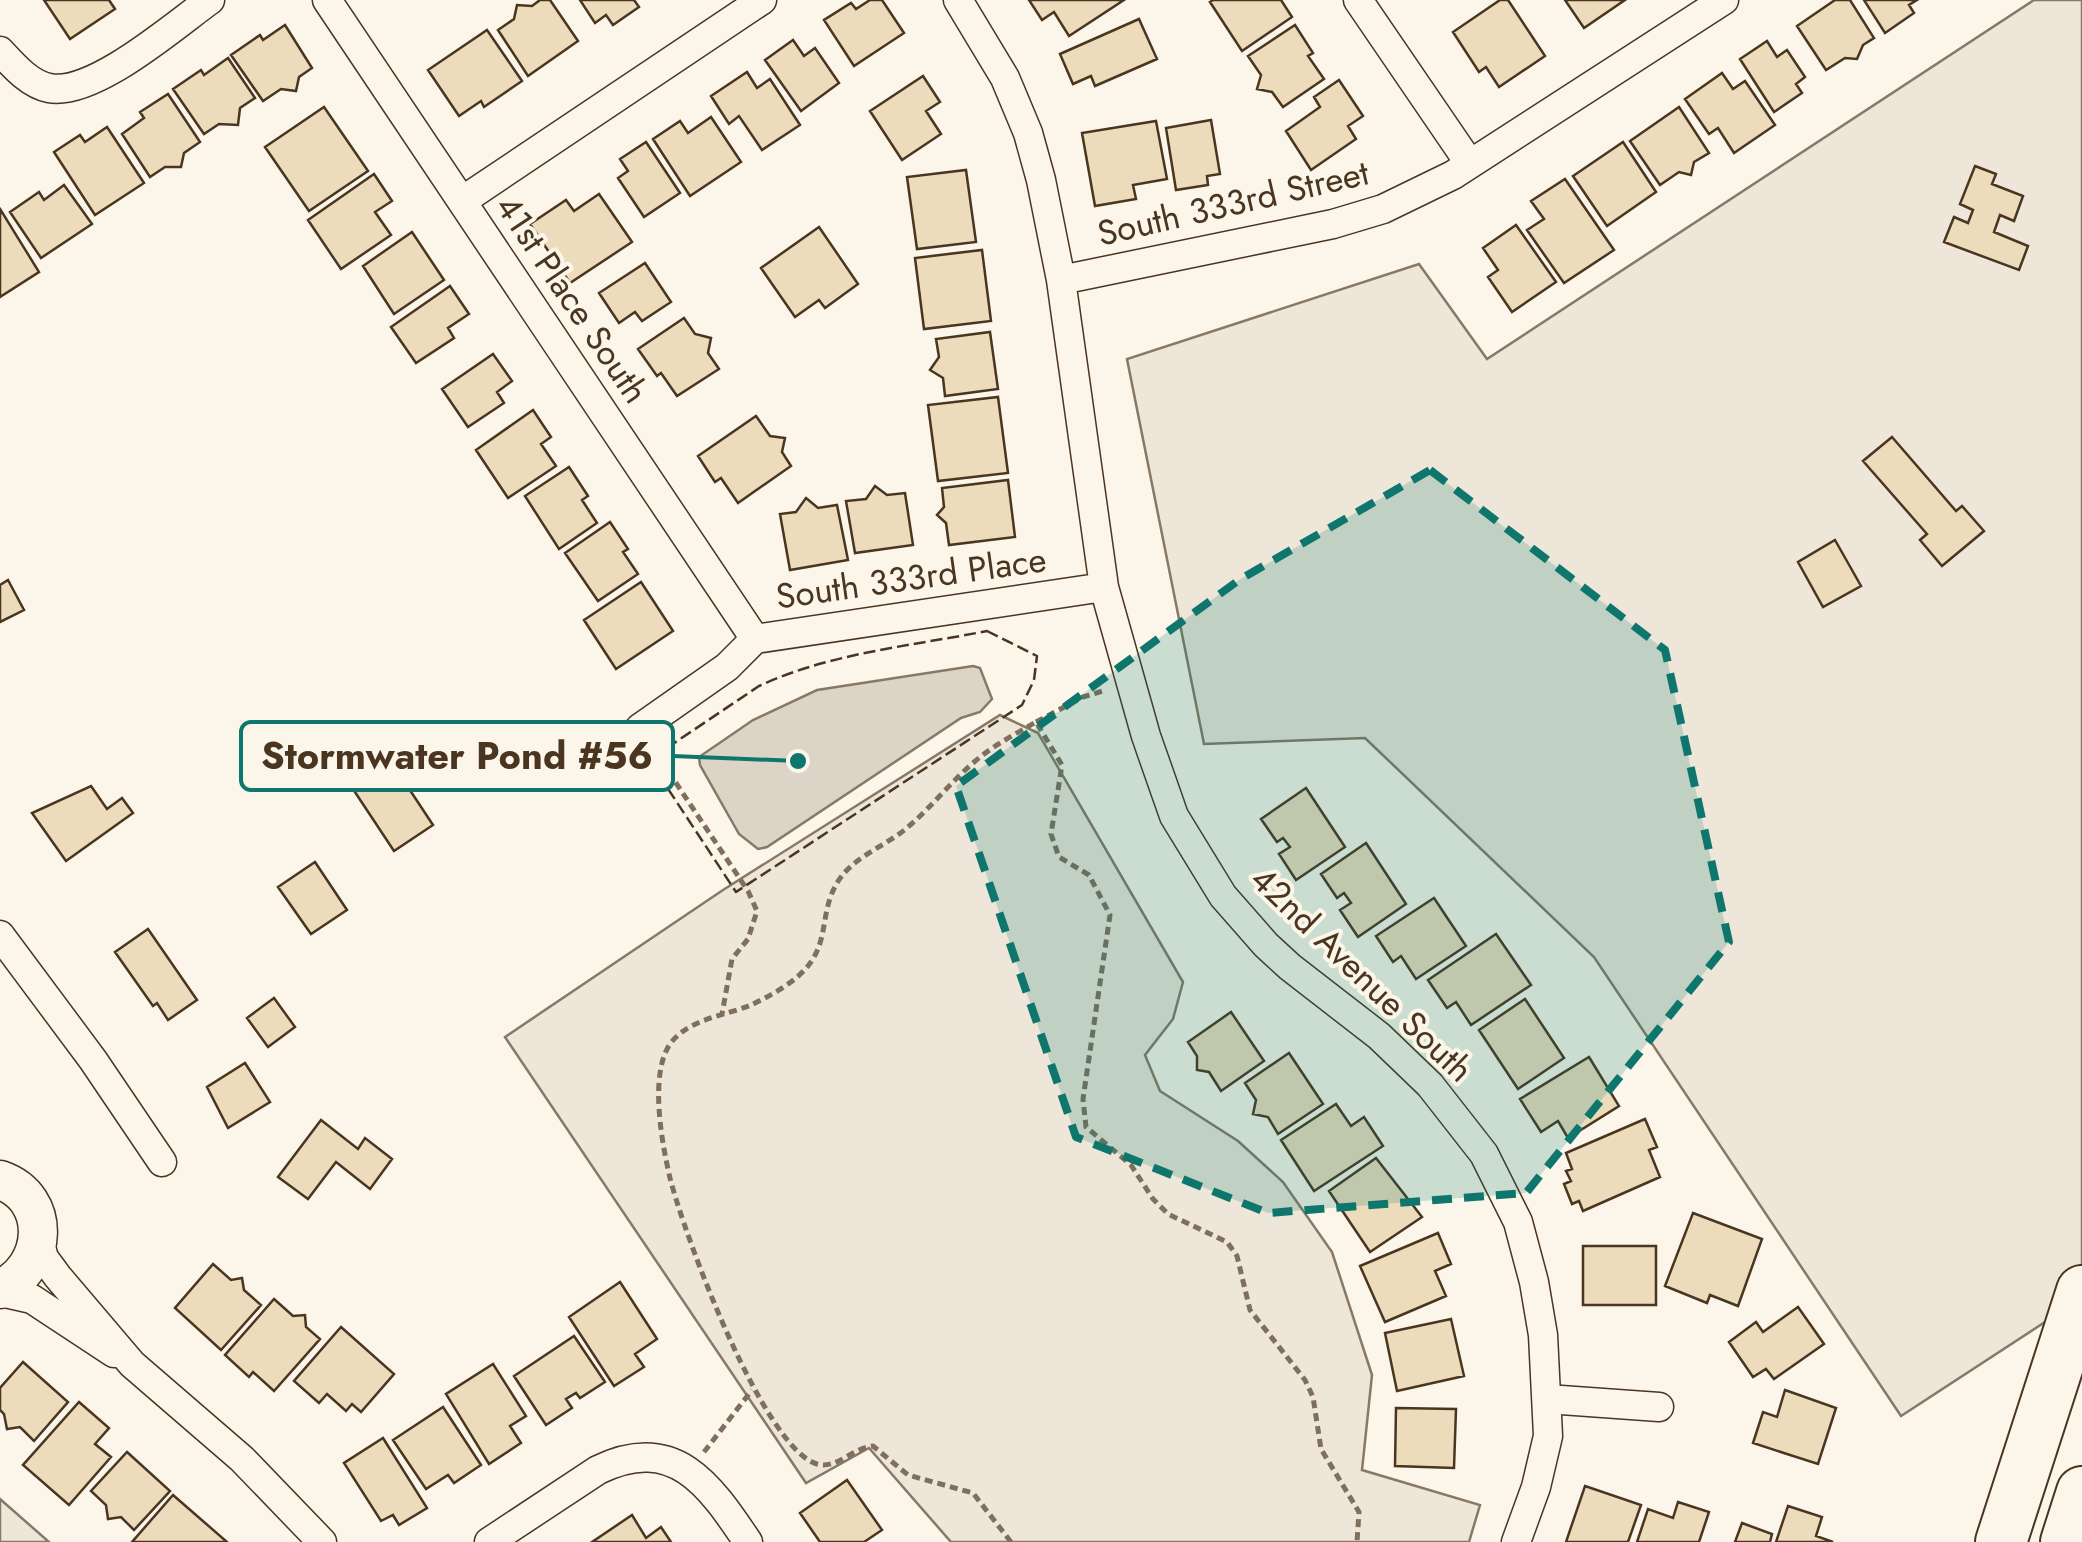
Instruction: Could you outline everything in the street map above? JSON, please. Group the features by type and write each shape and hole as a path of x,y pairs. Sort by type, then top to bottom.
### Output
{"highway":[{"path":"2002,1542 2082,1291"},
{"path":"2066,1542 2082,1492"}],"street":[{"path":"0,51 21,72 42,85 58,88 96,78 210,0"},
{"name":"41st Place South","path":"327,0 756,639"},
{"path":"462,201 762,0"},
{"name":"42nd Avenue South","path":"958,0 1005,78 1028,133 1062,280 1104,587 1174,816 1223,896 1290,967 1379,1036 1415,1070 1465,1128 1496,1175 1518,1222 1543,1335 1548,1436 1536,1487 1516,1542"},
{"path":"1358,0 1470,164"},
{"name":"South 333rd Street","path":"1062,280 1358,217 1404,200 1470,164 1724,0"},
{"name":"South 333rd Place","path":"640,728 727,667 756,639 1104,587"},
{"path":"0,936 93,1060 162,1162"},
{"path":"6,1176 31,1204 44,1258 132,1364 242,1459 322,1542"},
{"path":"0,1290 26,1272 39,1240"},
{"path":"0,1290 32,1300 132,1364"},
{"path":"1547,1400 1659,1407"},
{"path":"489,1542 614,1462 645,1456 690,1470 712,1491 748,1542"}],"path":[{"path":"1011,1542 972,1493 908,1475 873,1446 861,1446 832,1464 818,1465 797,1452 753,1388 706,1279 671,1182 660,1109 660,1070 670,1045 690,1026 752,1004 816,960 834,886 849,866 904,830 983,754 1083,697 1130,682"},
{"path":"1036,722 1062,765 1051,834 1059,857 1089,874 1110,914 1083,1099 1086,1127 1130,1165 1153,1200 1168,1214 1227,1242 1237,1256 1250,1310 1306,1380 1313,1397 1321,1449 1358,1512 1357,1542"},
{"path":"640,728 748,890 757,911 748,939 732,960 722,1014"},
{"path":"690,1470 753,1388"}],"highlighted area":[{"path":"1430,470 1665,650 1729,942 1526,1193 1268,1213 1076,1137 956,786 1239,580"}],"shaded area":[{"path":"2034,0 2082,0 2082,1298 1901,1416 1594,957 1365,738 1204,744 1127,359 1419,264 1487,359"},
{"path":"980,668 992,699 980,712 961,718 767,847 758,849 739,834 700,765 699,757 753,720 817,690"},
{"path":"1000,715 1038,733 1183,982 1173,1019 1145,1055 1160,1091 1238,1141 1283,1182 1332,1252 1372,1375 1362,1470 1480,1505 1469,1542 951,1542 869,1448 806,1483 505,1037 723,890"},
{"path":"0,1499 49,1542 0,1542"}],"building":[{"path":"44,0 109,0 115,9 70,39"},
{"path":"540,0 550,0 578,41 528,76 498,30 514,19 517,5 532,6"},
{"path":"580,0 634,0 639,7 613,25 606,15 595,23"},
{"path":"870,0 882,0 904,33 854,66 824,20 851,3 856,9"},
{"path":"1029,0 1124,0 1069,36 1054,12 1042,20"},
{"path":"1281,0 1292,17 1242,51 1210,2"},
{"path":"1500,0 1508,0 1545,56 1499,87 1486,67 1479,72 1453,32"},
{"path":"1565,0 1625,0 1584,28"},
{"path":"1835,0 1850,0 1874,38 1863,45 1857,59 1845,58 1826,70 1797,26"},
{"path":"1864,0 1917,0 1909,5 1914,13 1885,33"},
{"path":"1139,19 1157,59 1095,86 1091,76 1073,84 1060,54"},
{"path":"285,25 312,68 299,77 296,91 281,89 263,101 231,55 260,35 263,40"},
{"path":"1295,25 1313,53 1308,56 1324,79 1283,107 1272,92 1257,89 1261,75 1248,56"},
{"path":"487,30 522,81 484,107 481,101 459,116 428,70"},
{"path":"793,40 804,56 815,48 839,83 801,111 765,60"},
{"path":"1767,41 1777,57 1787,50 1805,77 1796,84 1802,93 1774,112 1740,59"},
{"path":"228,58 255,98 240,108 238,125 219,124 204,134 173,89 201,70 204,75"},
{"path":"747,72 757,88 770,79 800,125 762,150 739,116 729,124 711,96"},
{"path":"1722,73 1733,89 1745,81 1775,125 1734,153 1718,128 1709,134 1685,99"},
{"path":"923,76 940,102 926,111 941,134 902,160 870,111"},
{"path":"1339,80 1363,116 1348,126 1356,139 1311,170 1286,131 1320,107 1314,97"},
{"path":"168,94 200,142 184,153 181,167 165,167 150,177 122,134 144,118 140,112"},
{"path":"324,107 368,171 309,211 265,147"},
{"path":"1679,107 1709,153 1694,162 1691,175 1679,172 1660,185 1630,141"},
{"path":"711,117 741,162 690,196 653,139 680,121 688,133"},
{"path":"1211,120 1220,174 1207,176 1208,185 1176,190 1166,128"},
{"path":"1156,121 1167,179 1133,185 1136,199 1095,206 1082,133"},
{"path":"107,127 144,183 95,215 54,152 80,135 85,142"},
{"path":"646,142 680,193 644,217 618,178 628,171 620,159"},
{"path":"1623,142 1656,192 1607,226 1573,176"},
{"path":"1975,166 1996,174 1992,184 2023,196 2014,221 2000,215 1994,232 2028,246 2019,270 1944,242 1954,217 1968,223 1973,210 1960,204"},
{"path":"966,170 976,242 917,249 907,177"},
{"path":"374,174 392,201 375,212 391,235 341,269 308,220"},
{"path":"1565,179 1614,250 1564,283 1527,230 1544,219 1531,201"},
{"path":"64,185 92,224 41,258 10,212 39,192 44,200"},
{"path":"599,194 632,242 570,283 530,224 566,200 574,211"},
{"path":"0,209 39,272 0,297"},
{"path":"1516,225 1556,282 1512,312 1488,277 1498,270 1483,248"},
{"path":"819,227 858,284 825,308 819,300 795,317 761,268"},
{"path":"412,232 444,280 394,314 363,266"},
{"path":"982,250 991,321 924,329 915,258"},
{"path":"645,263 671,302 642,321 635,312 619,323 599,293"},
{"path":"450,286 469,314 448,328 454,338 416,363 391,327"},
{"path":"684,318 695,334 711,338 708,353 719,369 677,396 638,349"},
{"path":"990,332 998,389 945,396 943,378 930,370 939,357 936,339"},
{"path":"493,354 512,381 497,392 504,403 468,427 442,389"},
{"path":"998,397 1008,473 938,481 928,405"},
{"path":"533,410 551,437 541,444 556,466 508,498 476,450"},
{"path":"756,416 770,436 785,438 782,452 791,466 738,503 721,478 715,482 698,456"},
{"path":"1892,437 1956,511 1962,506 1984,531 1942,566 1920,540 1927,534 1863,461"},
{"path":"569,467 588,496 582,500 597,523 559,549 525,496"},
{"path":"1008,480 1015,537 949,545 946,523 937,515 944,507 942,488"},
{"path":"875,486 887,495 905,493 913,545 855,553 846,501 866,499"},
{"path":"806,498 818,508 837,505 848,560 790,570 780,514 796,512"},
{"path":"610,522 628,549 623,552 638,574 598,601 565,553"},
{"path":"1835,540 1861,586 1823,607 1798,562"},
{"path":"8,580 24,610 0,622 0,585"},
{"path":"641,582 673,631 616,669 584,620"},
{"path":"388,757 433,825 394,851 349,783"},
{"path":"91,786 107,809 122,798 133,813 66,861 32,813"},
{"path":"1306,788 1345,847 1296,880 1279,854 1290,847 1283,838 1277,842 1261,819"},
{"path":"1366,843 1406,904 1358,937 1340,910 1351,903 1344,893 1337,898 1321,874"},
{"path":"315,862 347,910 311,934 278,887"},
{"path":"1434,898 1466,946 1416,979 1401,956 1393,962 1376,936"},
{"path":"148,929 197,1000 168,1020 157,1003 153,1006 115,952"},
{"path":"1496,934 1531,985 1471,1025 1456,1002 1447,1008 1428,980"},
{"path":"274,998 295,1027 268,1047 247,1018"},
{"path":"1525,999 1564,1058 1518,1089 1479,1030"},
{"path":"1231,1012 1264,1061 1221,1091 1209,1072 1197,1070 1197,1056 1188,1042"},
{"path":"1289,1053 1323,1104 1278,1134 1268,1117 1253,1114 1256,1100 1245,1083"},
{"path":"1589,1057 1619,1106 1568,1138 1558,1121 1541,1132 1520,1099"},
{"path":"245,1063 270,1102 228,1128 207,1087"},
{"path":"1336,1104 1351,1126 1364,1117 1383,1146 1314,1191 1281,1140"},
{"path":"1645,1119 1657,1147 1649,1150 1660,1177 1583,1211 1579,1201 1572,1204 1564,1184 1571,1181 1566,1171 1572,1169 1566,1153"},
{"path":"321,1120 358,1149 365,1138 392,1159 370,1189 336,1162 308,1199 278,1177"},
{"path":"1376,1158 1422,1217 1370,1252 1329,1191"},
{"path":"1693,1213 1762,1239 1738,1306 1710,1295 1707,1303 1665,1286"},
{"path":"1438,1233 1451,1264 1435,1271 1446,1296 1385,1322 1360,1266"},
{"path":"1583,1246 1656,1246 1656,1305 1583,1305"},
{"path":"213,1264 231,1280 242,1278 244,1290 261,1305 221,1350 175,1308"},
{"path":"620,1282 657,1339 635,1354 644,1367 614,1386 569,1317"},
{"path":"274,1299 293,1316 305,1315 306,1327 320,1339 274,1391 253,1372 249,1377 225,1355"},
{"path":"1798,1307 1824,1344 1774,1379 1766,1369 1753,1377 1729,1342 1756,1322 1763,1332"},
{"path":"1451,1319 1464,1376 1397,1391 1385,1333"},
{"path":"341,1327 394,1374 361,1412 352,1404 346,1411 327,1394 319,1403 294,1381"},
{"path":"574,1336 605,1382 580,1398 576,1393 566,1399 572,1408 546,1425 514,1376"},
{"path":"23,1362 68,1402 34,1441 20,1427 7,1429 0,1410 0,1388"},
{"path":"493,1364 526,1416 510,1426 521,1443 489,1464 446,1394"},
{"path":"1785,1390 1836,1408 1818,1464 1753,1443 1763,1412 1777,1417"},
{"path":"79,1402 109,1428 95,1444 111,1457 69,1505 23,1465"},
{"path":"443,1407 481,1465 454,1483 448,1475 426,1489 393,1440"},
{"path":"1396,1408 1456,1409 1454,1468 1395,1466"},
{"path":"383,1438 427,1508 399,1525 393,1515 381,1521 344,1463"},
{"path":"127,1452 170,1491 134,1530 121,1517 108,1519 106,1505 91,1491"},
{"path":"847,1480 882,1530 864,1542 820,1542 800,1513"},
{"path":"1585,1486 1641,1505 1628,1542 1566,1542"},
{"path":"173,1495 227,1542 132,1542"},
{"path":"1678,1502 1709,1512 1699,1542 1637,1542 1648,1509 1673,1518"},
{"path":"1788,1506 1822,1517 1816,1536 1833,1542 1776,1542"},
{"path":"632,1515 646,1538 661,1527 671,1542 592,1542"},
{"path":"1742,1523 1772,1534 1770,1542 1735,1542"}],"fence":[{"path":"987,631 1037,656 1034,680 1022,705 736,892 649,760 759,686 786,675 871,652 987,631"}],"place":[{"name":"Stormwater Pond #56","path":"798,761"}]}
